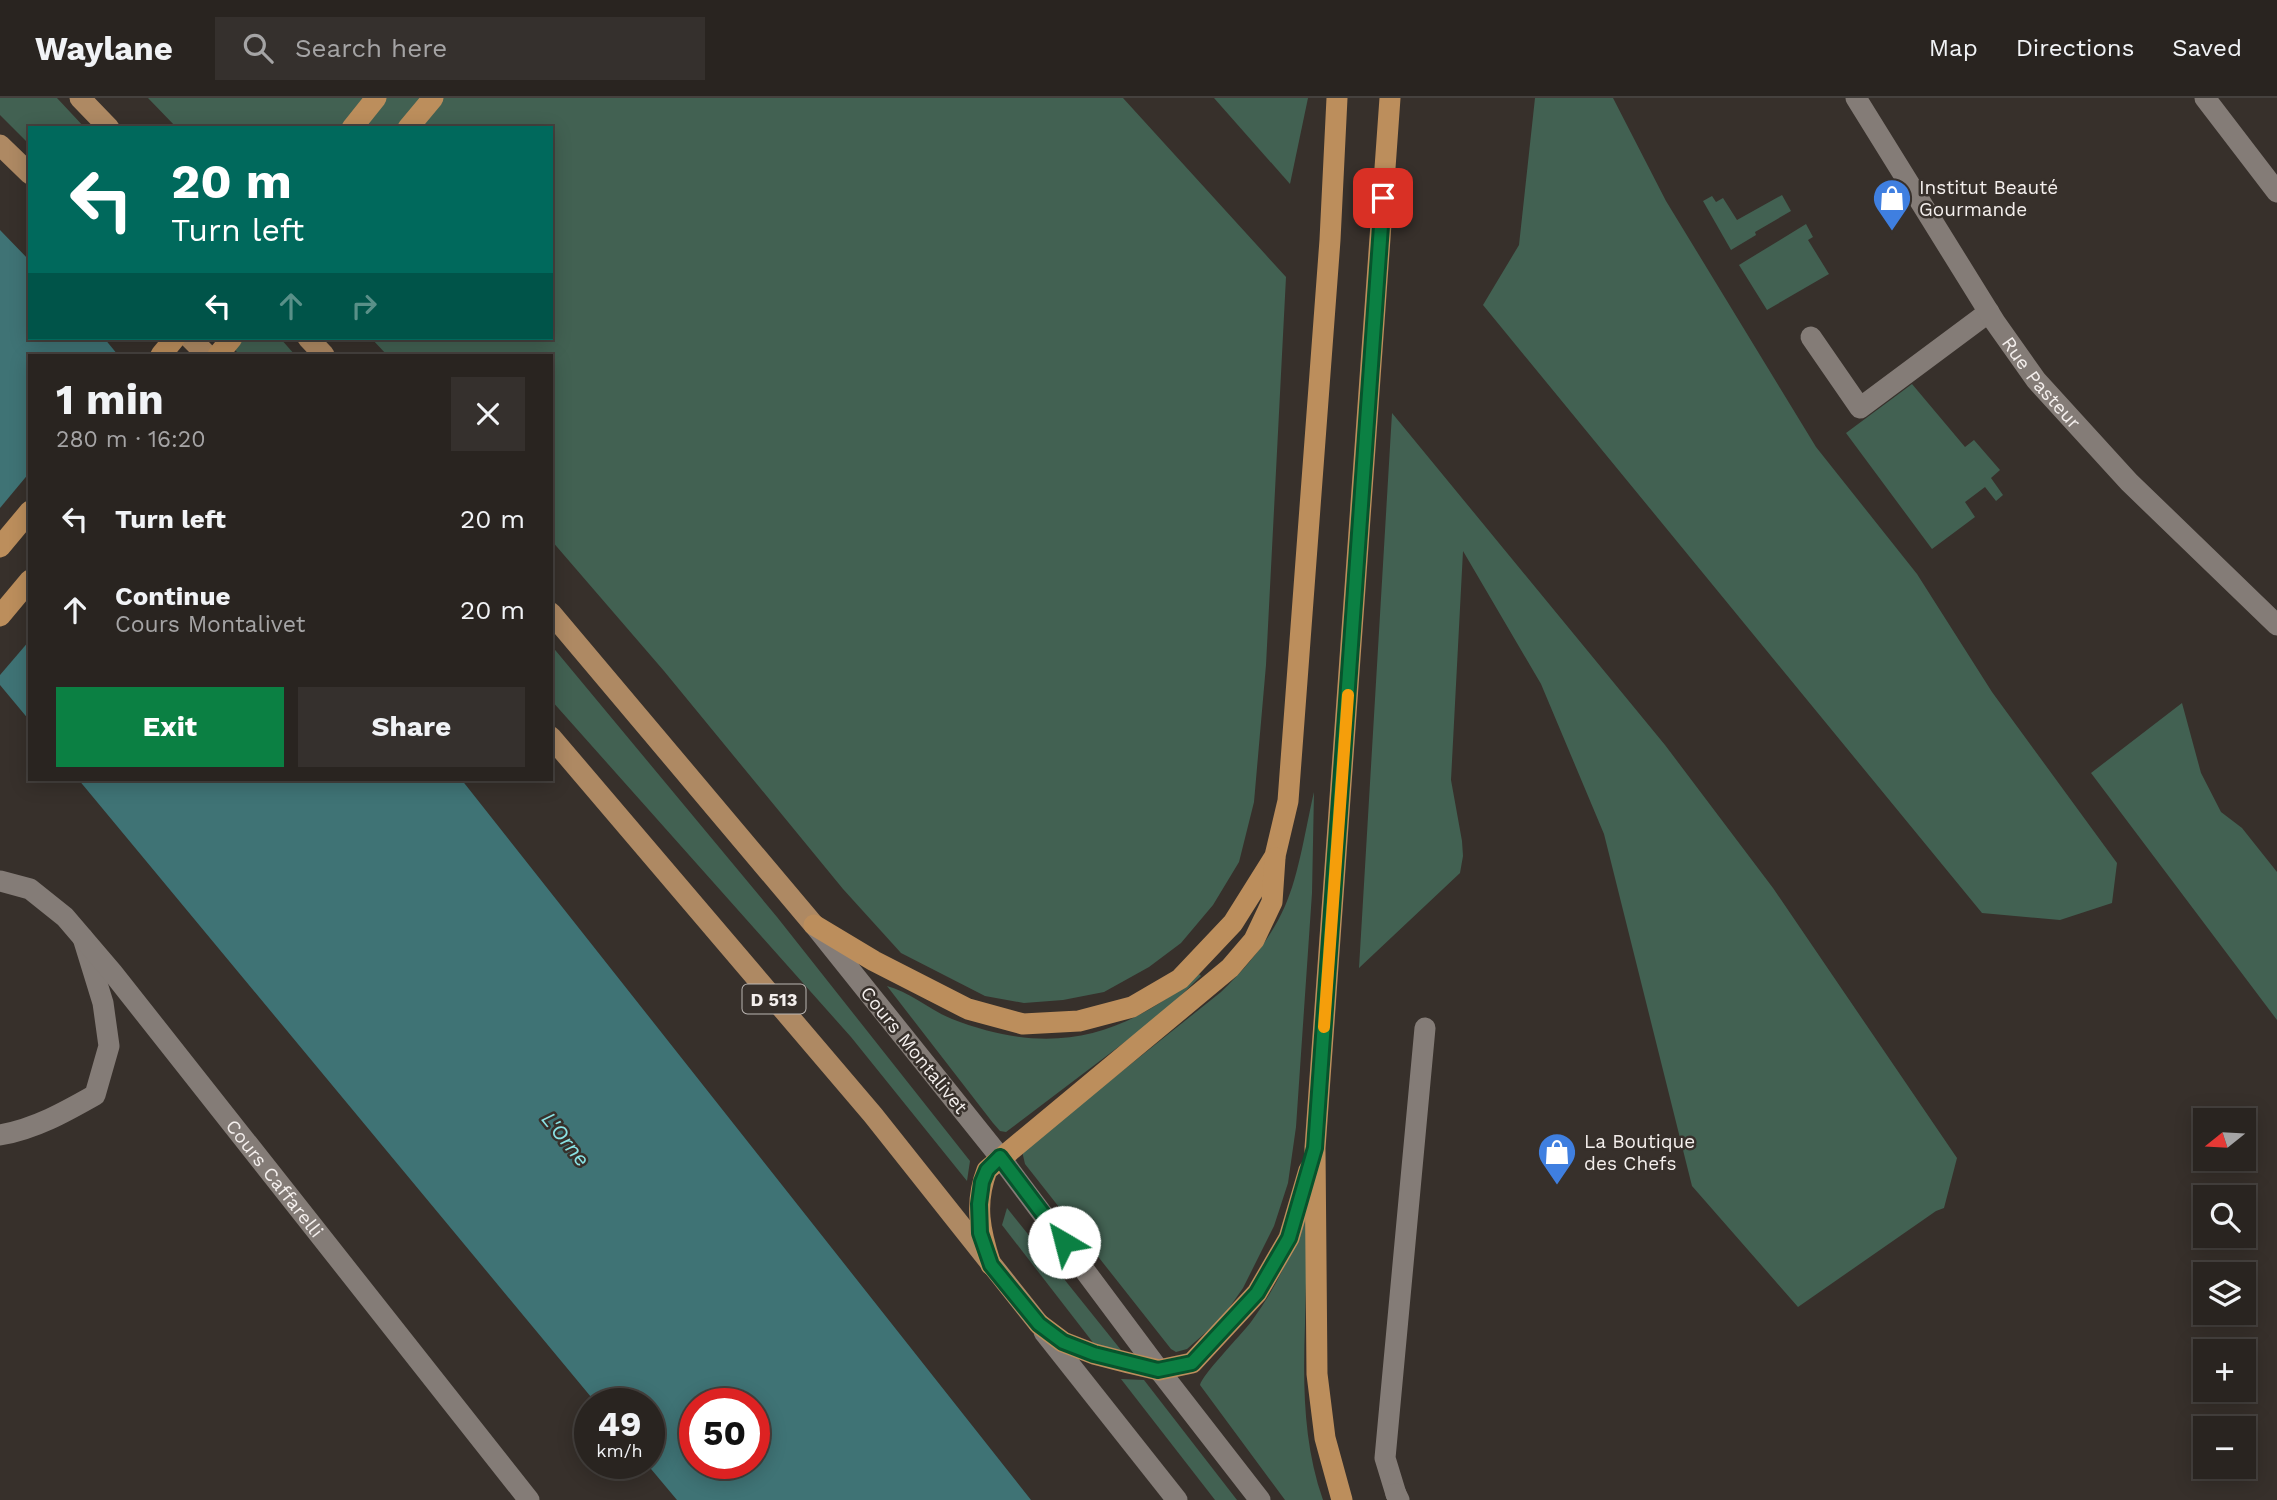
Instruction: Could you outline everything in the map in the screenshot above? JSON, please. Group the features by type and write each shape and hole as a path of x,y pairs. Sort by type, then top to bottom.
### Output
{"highway":[{"path":"354,126 376,98"},
{"path":"410,126 433,98"},
{"path":"991,1265 980,1233 979,1204 982,1182 987,1170 1230,968 1254,940 1272,902 1275,856 1288,801 1330,240 1337,98"},
{"path":"1342,1500 1325,1438 1317,1374 1315,1148 1390,98"},
{"path":"162,354 173,340"},
{"path":"219,354 230,340"},
{"path":"0,547 28,513"},
{"path":"0,616 28,582"},
{"path":"814,925 874,961 968,1009 1023,1024 1079,1021 1132,1007 1181,979 1233,923 1275,856"},
{"path":"1039,1324 1063,1342 1094,1354 1158,1370 1192,1363 1257,1293 1289,1238 1315,1148"}],"main road":[{"path":"80,98 107,126"},
{"name":"Rue Pasteur","path":"1856,98 1989,312 2036,380 2093,444 2277,625"},
{"path":"2205,98 2277,192"},
{"path":"0,145 28,172"},
{"path":"1811,337 1860,408 1989,312"},
{"path":"192,340 206,354"},
{"path":"310,340 323,354"},
{"name":"Cours Montalivet","path":"553,615 814,925 1000,1157 1158,1370 1260,1500"},
{"name":"D 513","path":"553,739 873,1115 1177,1500"},
{"name":"Cours Caffarelli","path":"0,881 30,889 65,918 83,938 529,1500"},
{"path":"0,1135 56,1117 95,1095 109,1046 103,1003 83,938"},
{"path":"1397,1497 1385,1458 1425,1028"}],"green space":[{"path":"0,98 57,98 83,126 28,126 28,143 0,115"},
{"path":"148,98 1123,98 1286,277 1266,665 1254,802 1239,862 1213,905 1181,943 1149,967 1104,992 1063,1000 1024,1003 985,996 901,953 843,889 664,671 553,542 553,354 386,354 373,340 553,340 553,126 175,126"},
{"path":"1214,98 1308,98 1290,184"},
{"path":"1535,98 1613,98 1666,201 1816,447 1917,574 1992,692 2117,863 2112,903 2060,920 1982,913 1483,305 1519,245"},
{"path":"1782,195 1791,211 1731,250 1703,201 1712,196 1716,202 1723,198 1737,220"},
{"path":"1806,224 1813,237 1808,240 1829,274 1767,310 1739,265"},
{"path":"225,340 282,340 294,354 239,354"},
{"path":"1912,384 1965,447 1974,440 2000,470 1991,478 2003,495 1996,501 1985,487 1965,502 1975,517 1932,549 1846,433"},
{"path":"1392,413 1665,745 1773,888 1957,1158 1944,1208 1798,1307 1692,1186 1604,834 1541,684 1463,551 1451,780 1462,841 1460,873 1359,968"},
{"path":"553,647 777,917 970,1161 967,1181 851,1037 553,702"},
{"path":"2182,703 2201,773 2221,812 2242,828 2277,872 2277,1020 2091,773"},
{"path":"1314,792 1312,893 1296,1127 1288,1183 1274,1226 1243,1288 1222,1318 1187,1349 1176,1352 1025,1164 1022,1151 1221,992 1249,963 1265,942 1290,894"},
{"path":"1199,974 1201,976 1170,1006 1142,1029 1006,1132 1000,1131 993,1123 887,986 952,1019 988,1031 1053,1039 1112,1027 1141,1014"},
{"path":"1309,1195 1305,1391 1311,1457 1323,1500 1285,1500 1200,1385 1214,1364 1251,1322 1279,1277 1294,1245"},
{"path":"1007,1208 1121,1350 1098,1349 1002,1225"},
{"path":"1121,1379 1144,1380 1237,1500 1215,1500"}],"water":[{"path":"0,230 28,259 28,340 106,340 117,354 28,354 28,719 0,685"},
{"name":"L'Orne","path":"80,781 463,781 1031,1500 677,1500 659,1479 665,1479 665,1388 584,1388"}],"pier":[{"path":"28,474 28,642 0,675 0,508"}],"slow traffic":[{"path":"1324,1027 1348,695"}],"place":[{"name":"Institut Beauté Gourmande","path":"1892,232"},
{"name":"La Boutique des Chefs","path":"1557,1186"}],"route":[{"path":"1064,1242 1000,1157 987,1170 982,1182 979,1204 980,1233 991,1265 1039,1324 1063,1342 1094,1354 1158,1370 1192,1363 1217,1338 1257,1293 1289,1238 1315,1148 1383,198"}]}
